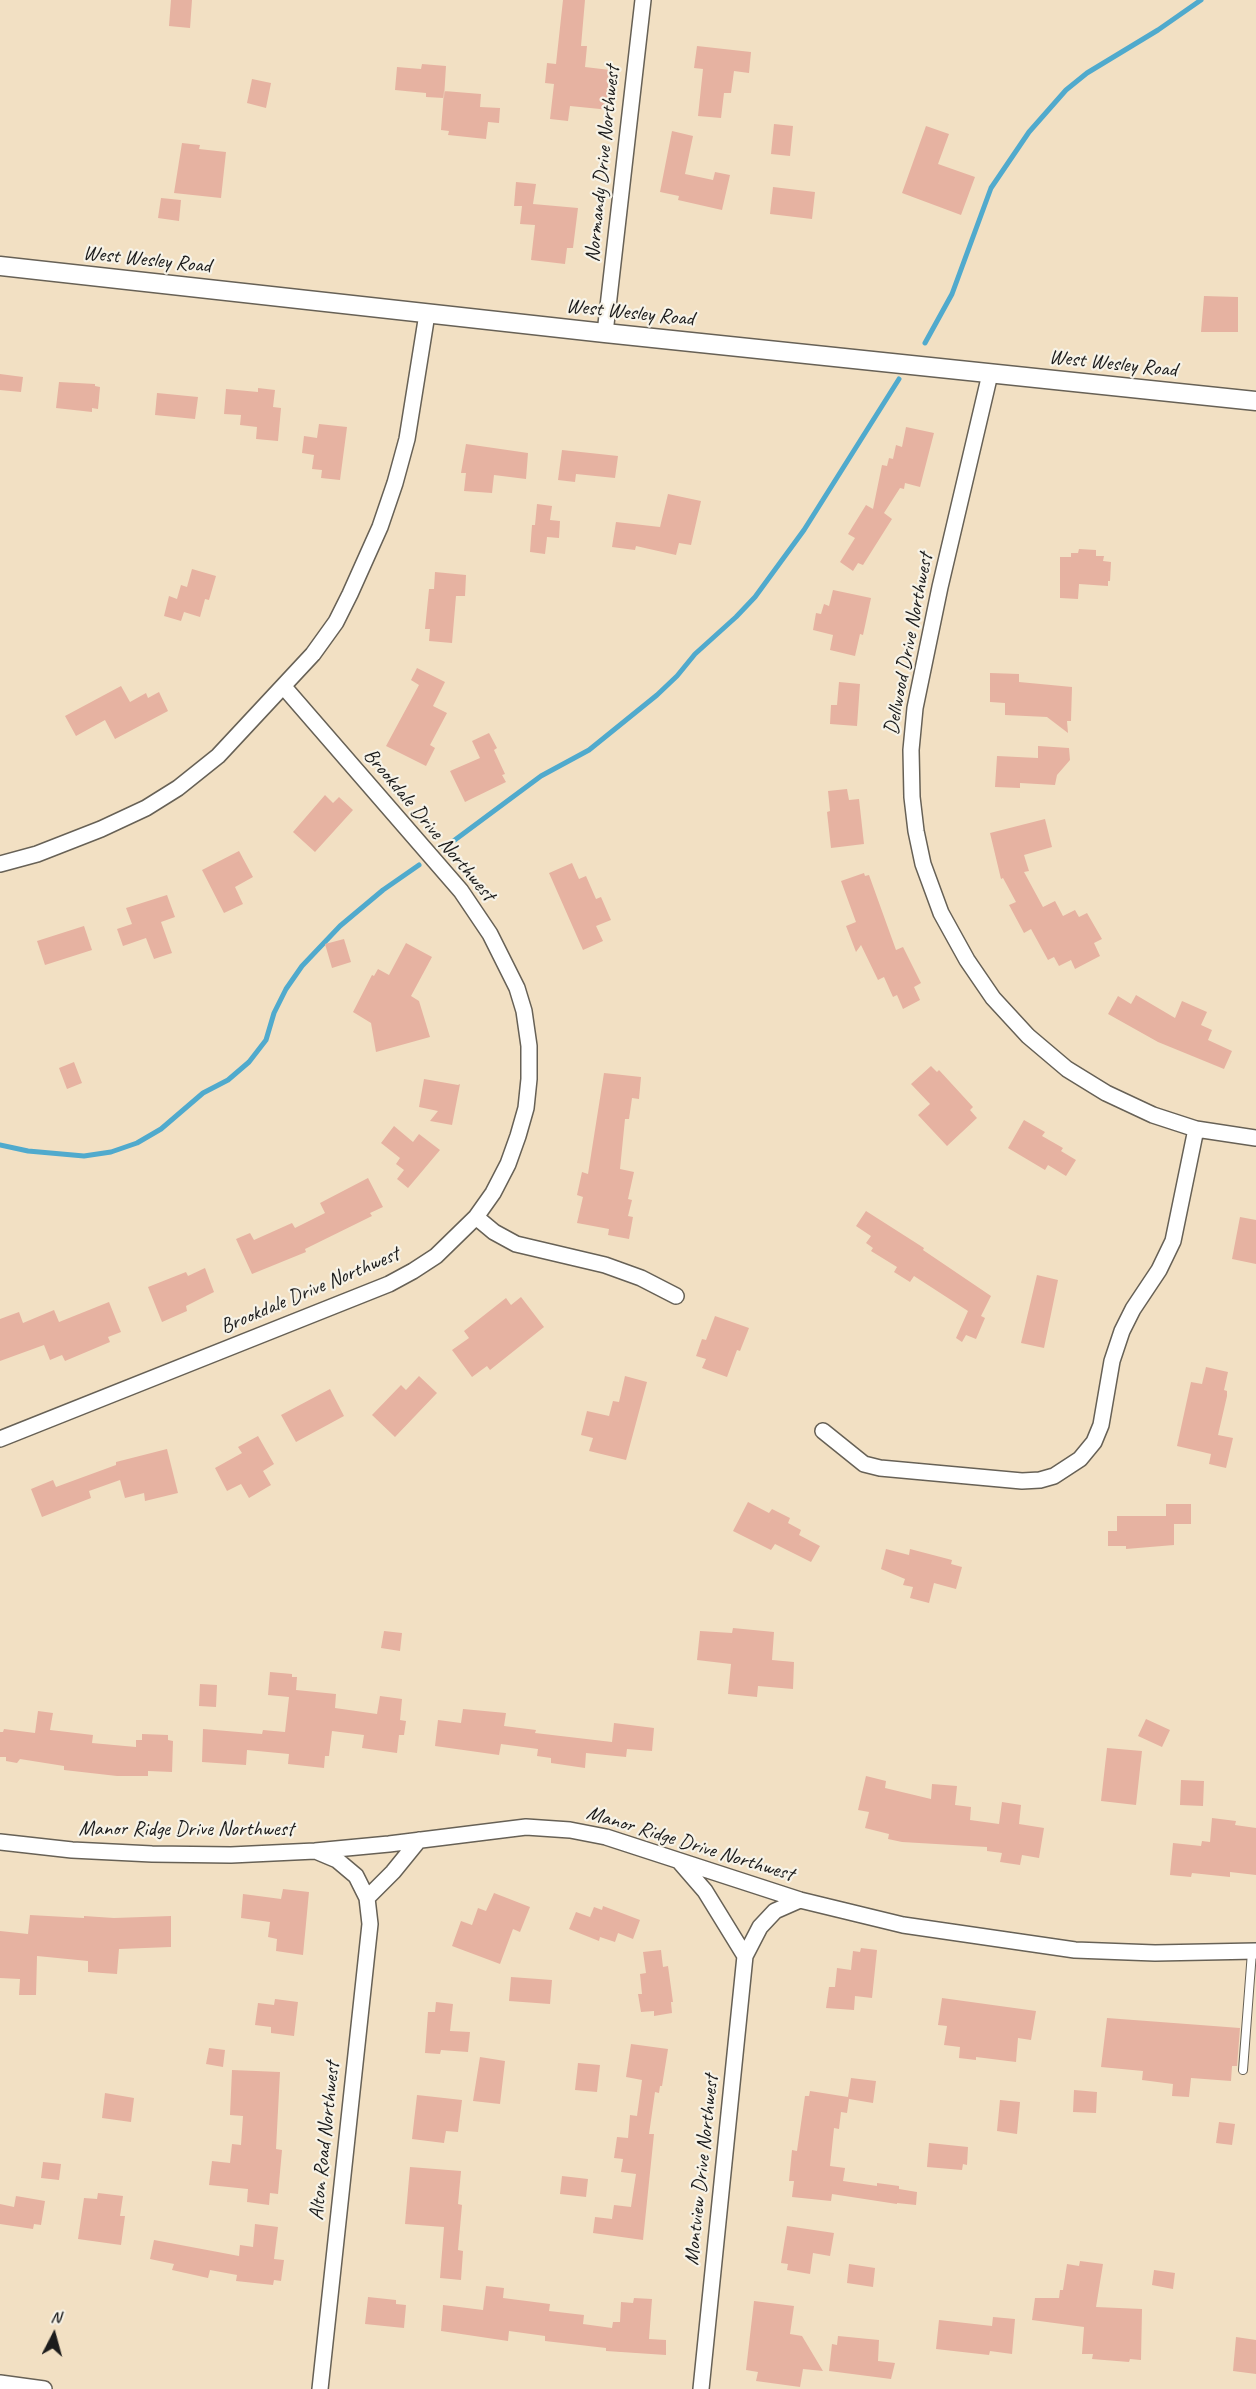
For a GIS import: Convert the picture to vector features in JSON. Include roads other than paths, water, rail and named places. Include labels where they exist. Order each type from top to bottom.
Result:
[{"type":"street","name":"Normandy Drive Northwest","points":[[605,333],[643,0]]},
{"type":"street","name":"West Wesley Road","points":[[0,266],[427,314],[1256,401]]},
{"type":"street","points":[[0,864],[36,854],[102,829],[146,808],[178,788],[218,756],[313,654],[336,622],[380,526],[395,483],[407,439],[427,314]]},
{"type":"street","name":"Dellwood Drive Northwest","points":[[990,374],[940,587],[915,708],[911,750],[912,797],[923,864],[941,913],[967,960],[993,998],[1028,1036],[1067,1069],[1106,1093],[1153,1115],[1196,1129],[1256,1138]]},
{"type":"street","name":"Brookdale Drive Northwest","points":[[0,1438],[389,1284],[436,1256],[476,1217],[493,1193],[519,1137],[526,1108],[529,1046],[517,988],[490,934],[461,891],[284,687]]},
{"type":"street","points":[[823,1431],[864,1464],[880,1468],[1022,1481],[1054,1476],[1080,1459],[1094,1442],[1101,1425],[1112,1361],[1122,1331],[1133,1309],[1159,1270],[1173,1241],[1196,1129]]},
{"type":"street","points":[[476,1217],[494,1232],[516,1244],[605,1265],[641,1278],[676,1296]]},
{"type":"street","name":"Manor Ridge Drive Northwest","points":[[0,1842],[72,1850],[231,1855],[315,1851],[526,1827],[570,1830],[606,1838],[800,1900],[903,1925],[1075,1950],[1155,1953],[1254,1952]]},
{"type":"street","points":[[367,1898],[393,1872],[419,1840]]},
{"type":"street","name":"Alton Road Northwest","points":[[315,1851],[337,1860],[356,1876],[367,1898],[370,1924],[320,2389]]},
{"type":"street","points":[[679,1861],[705,1891],[745,1956]]},
{"type":"street","name":"Montview Drive Northwest","points":[[702,2389],[745,1956],[760,1927],[775,1911],[800,1900]]},
{"type":"street","points":[[0,2383],[44,2389]]},
{"type":"lane","points":[[1243,2070],[1254,1952]]},
{"type":"waterway","points":[[925,343],[952,294],[991,188],[1029,132],[1066,90],[1087,73],[1158,30],[1201,0]]},
{"type":"waterway","points":[[444,848],[541,776],[589,750],[657,695],[695,654],[736,617],[755,597],[804,530],[899,379]]},
{"type":"waterway","points":[[0,1145],[28,1151],[84,1156],[111,1152],[137,1143],[161,1129],[203,1093],[228,1080],[249,1062],[266,1040],[274,1013],[286,989],[302,966],[340,926],[383,890],[419,865]]}]
